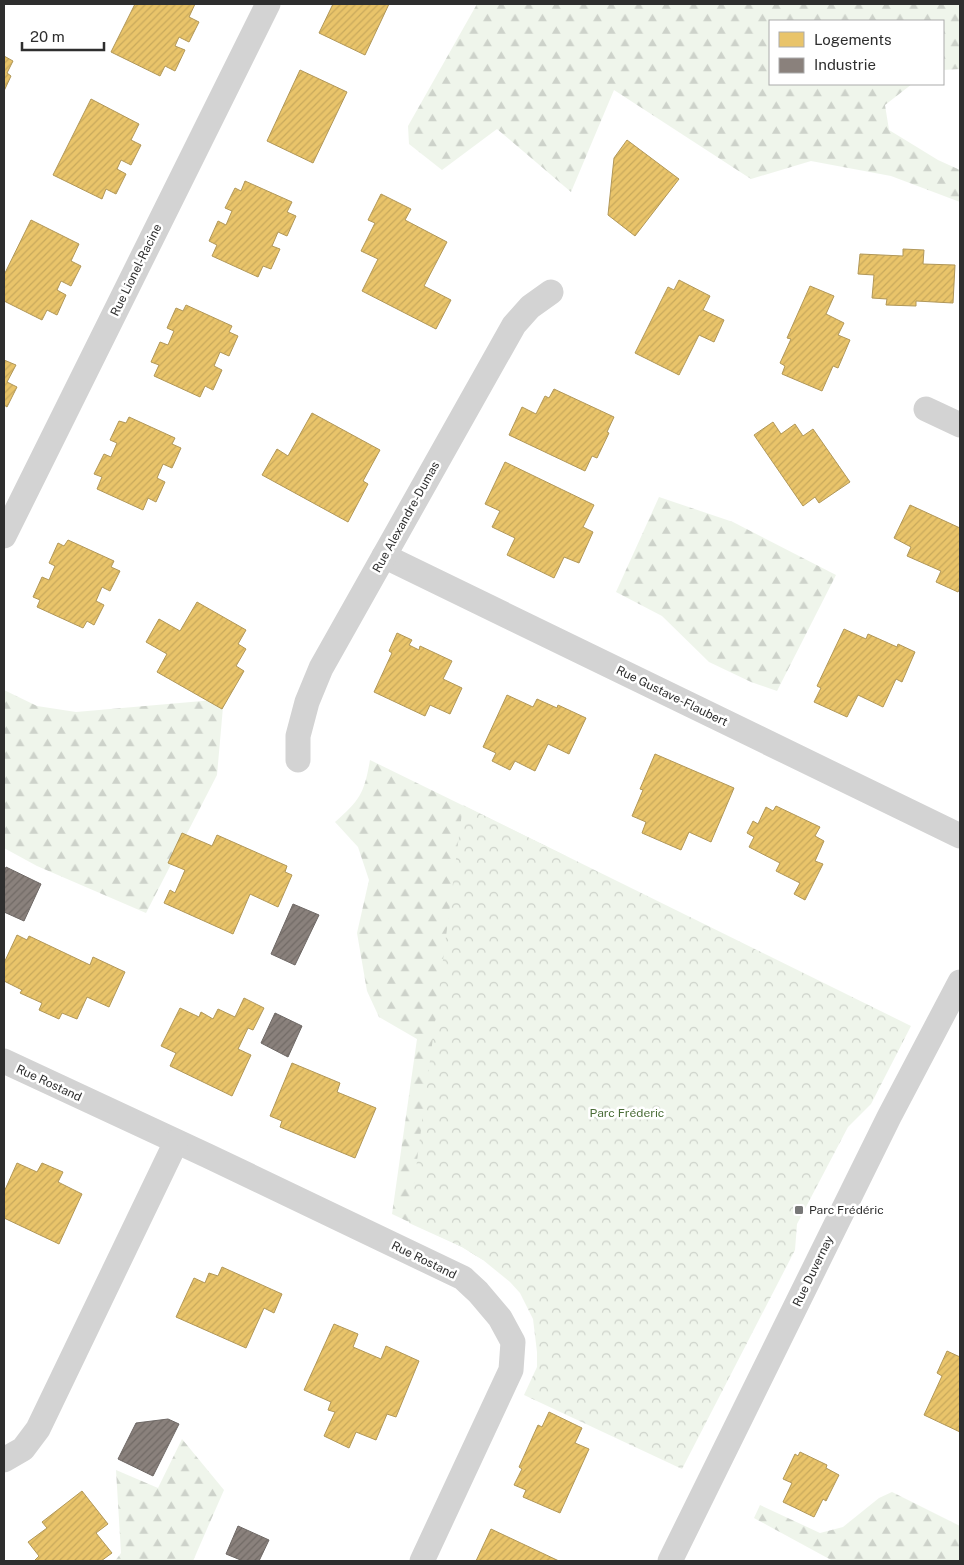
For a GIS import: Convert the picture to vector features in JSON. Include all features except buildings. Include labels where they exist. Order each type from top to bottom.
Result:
[{"type":"street","name":"Rue Lionel-Racine","points":[[4,536],[268,4]]},
{"type":"street","name":"Rue Alexandre-Dumas","points":[[298,760],[298,736],[307,702],[321,668],[514,325],[530,307],[551,292]]},
{"type":"street","points":[[926,409],[960,425]]},
{"type":"street","name":"Rue Gustave-Flaubert","points":[[384,556],[960,836]]},
{"type":"street","name":"Rue Duvernay","points":[[670,1561],[889,1117],[960,982]]},
{"type":"street","name":"Rue Rostand","points":[[4,1061],[463,1278],[478,1292],[500,1318],[513,1342],[511,1370],[422,1561]]},
{"type":"street","points":[[4,1460],[23,1448],[38,1429],[176,1142]]},
{"type":"green space","points":[[477,4],[960,4],[960,69],[944,70],[944,20],[769,20],[769,85],[911,85],[885,105],[889,130],[938,160],[960,170],[960,202],[891,176],[811,161],[751,179],[614,90],[571,192],[497,129],[442,170],[409,144],[408,126]]},
{"type":"green space","points":[[659,497],[733,522],[836,575],[777,691],[751,682],[709,662],[662,616],[616,592]]},
{"type":"green space","points":[[4,690],[37,706],[76,712],[214,700],[223,707],[217,775],[146,913],[37,866],[4,848]]},
{"type":"green space","points":[[370,760],[566,856],[483,1260],[462,1247],[392,1214],[417,1039],[379,1017],[367,991],[357,933],[369,880],[358,847],[335,822],[360,796],[366,781]]},
{"type":"green space","name":"Parc Fréderic","points":[[463,805],[911,1026],[871,1104],[848,1127],[797,1224],[795,1250],[682,1469],[524,1395],[537,1367],[537,1352],[533,1319],[520,1293],[510,1282],[483,1260],[462,1247],[409,1223]]},
{"type":"green space","points":[[182,1439],[224,1490],[193,1561],[115,1561],[121,1553],[116,1470],[158,1488]]},
{"type":"green space","points":[[892,1492],[960,1526],[960,1561],[833,1561],[754,1518],[760,1505],[820,1533],[843,1527],[879,1498]]},
{"type":"place","name":"Parc Frédéric","points":[[799,1210]]}]
